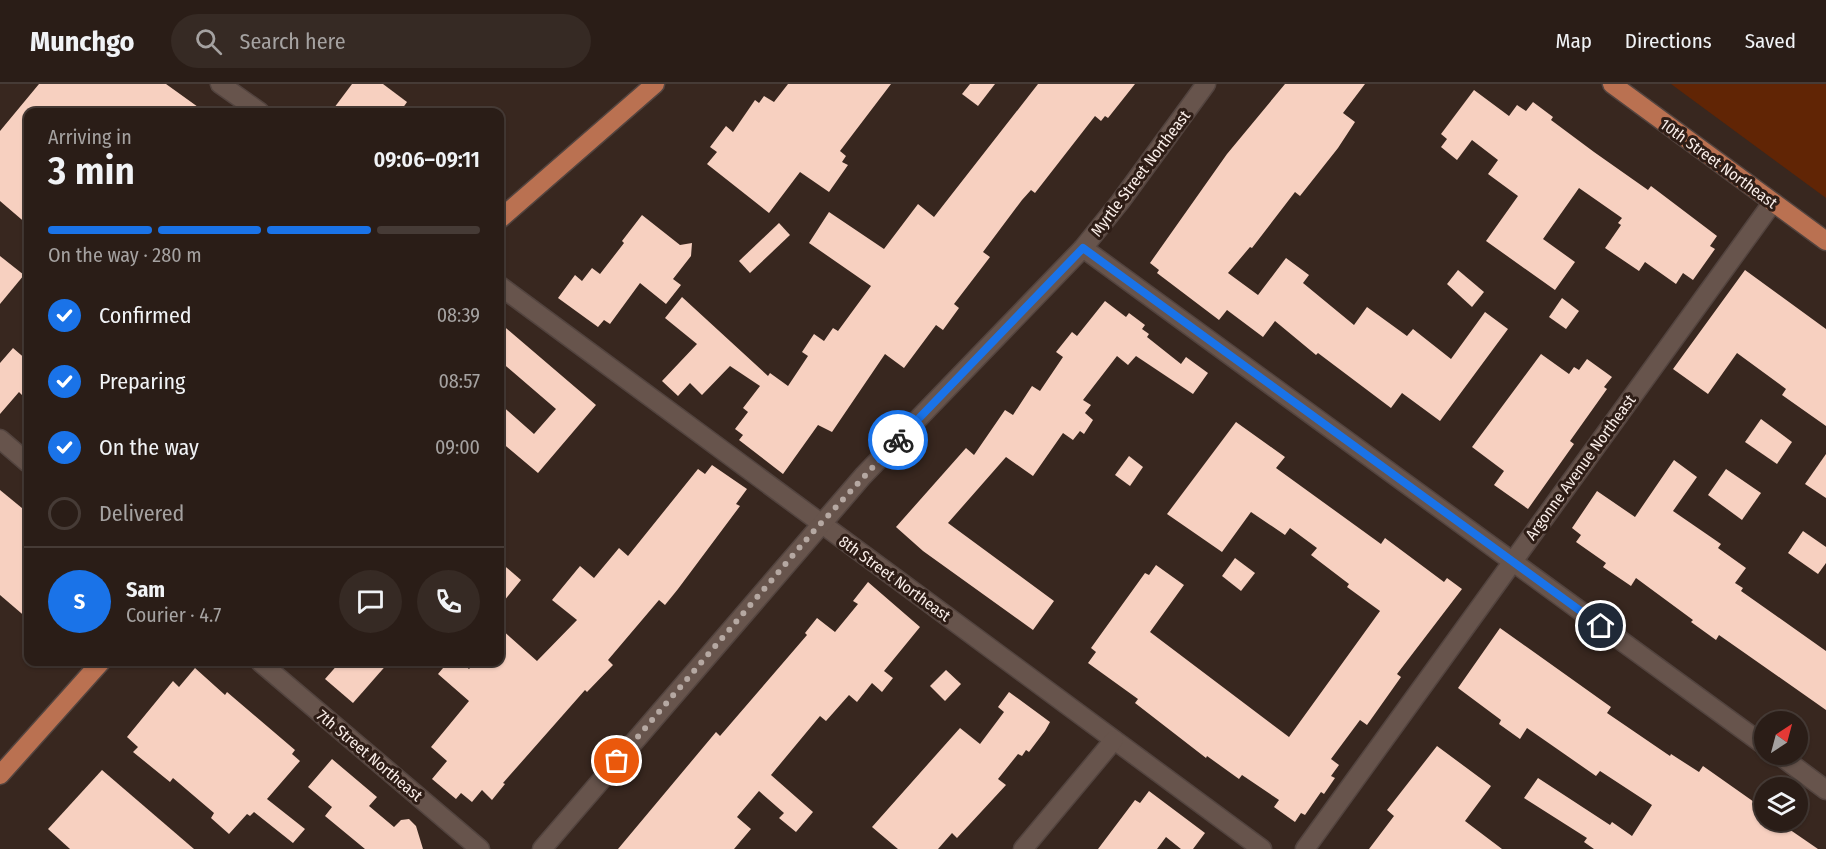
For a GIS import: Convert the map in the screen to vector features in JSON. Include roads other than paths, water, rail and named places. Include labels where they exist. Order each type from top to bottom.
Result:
[{"type":"main road","points":[[504,216],[655,84]]},
{"type":"main road","name":"10th Street Northeast","points":[[1612,84],[1826,241]]},
{"type":"main road","points":[[0,775],[97,666]]},
{"type":"street","points":[[220,84],[254,108]]},
{"type":"street","name":"Myrtle Street Northeast","points":[[542,849],[821,523],[1083,248],[1120,202],[1206,84]]},
{"type":"street","name":"Argonne Avenue Northeast","points":[[1305,849],[1773,202]]},
{"type":"street","points":[[1083,248],[1754,738]]},
{"type":"street","name":"8th Street Northeast","points":[[504,289],[1262,849]]},
{"type":"street","points":[[0,439],[24,460]]},
{"type":"street","name":"7th Street Northeast","points":[[265,666],[480,849]]},
{"type":"street","points":[[1023,849],[1114,740]]},
{"type":"street","points":[[1793,765],[1826,790]]}]
